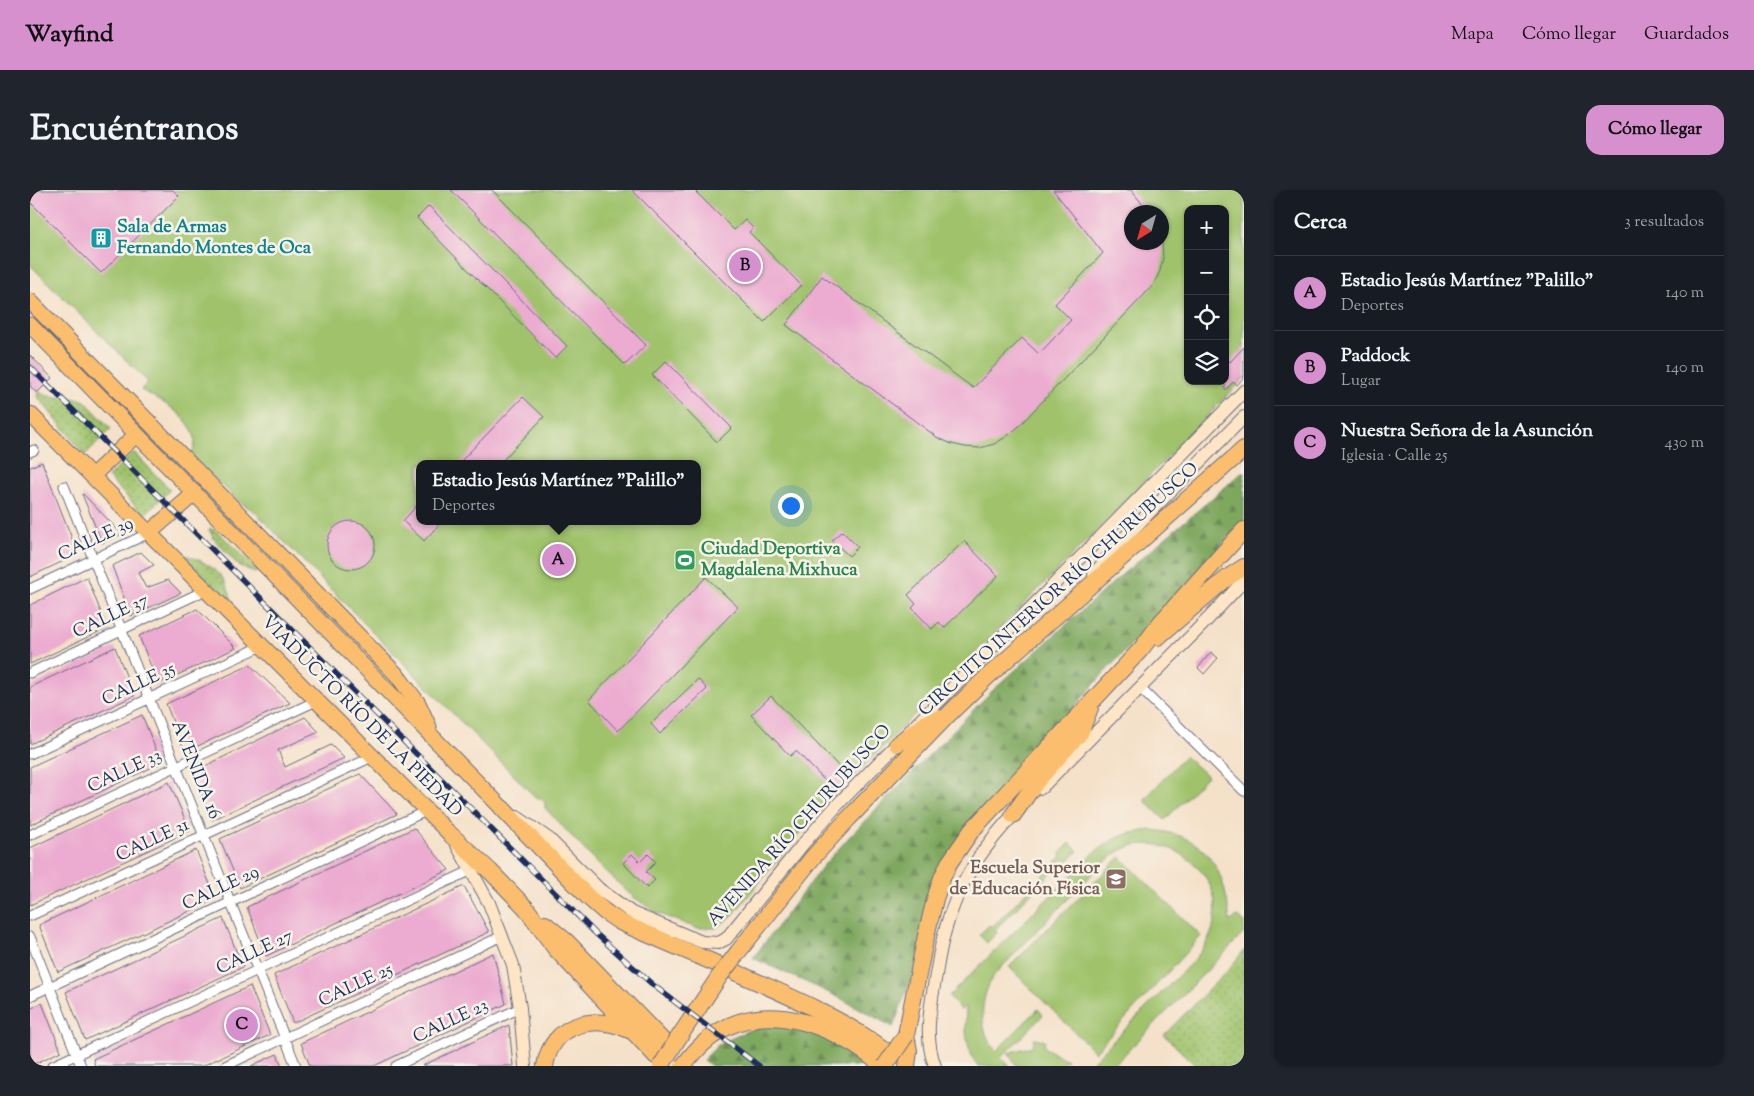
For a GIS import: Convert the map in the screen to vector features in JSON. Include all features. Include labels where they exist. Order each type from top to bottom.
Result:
[{"type":"highway","name":"CIRCUITO INTERIOR RÍO CHURUBUSCO","points":[[664,1051],[718,970],[738,952],[814,856],[950,713],[986,678],[1244,450]]},
{"type":"highway","points":[[899,1066],[935,899],[949,863],[972,830],[1142,648],[1161,622],[1244,530]]},
{"type":"highway","points":[[1142,648],[1166,632],[1227,578],[1244,567]]},
{"type":"highway","points":[[1013,815],[1037,780],[1080,733],[1093,701]]},
{"type":"highway","points":[[897,744],[928,722],[950,713]]},
{"type":"highway","name":"VIADUCTO RÍO DE LA PIEDAD","points":[[502,808],[588,897],[605,912],[620,922],[718,970]]},
{"type":"highway","name":"VIADUCTO RÍO DE LA PIEDAD","points":[[451,835],[526,908],[555,948],[633,1032],[664,1051]]},
{"type":"highway","points":[[526,908],[567,942],[664,1051]]},
{"type":"highway","points":[[735,972],[843,1022],[883,1060]]},
{"type":"highway","points":[[688,1060],[706,1041],[723,1030],[753,1020],[780,1018],[794,1019],[824,1028],[883,1060]]},
{"type":"highway","points":[[545,1066],[554,1043],[560,1036],[577,1025],[586,1022],[606,1022],[633,1032]]},
{"type":"highway","points":[[883,1060],[906,1035]]},
{"type":"highway","points":[[906,1035],[909,1052],[907,1066]]},
{"type":"main road","points":[[30,301],[331,606],[408,688],[418,704],[432,735]]},
{"type":"main road","name":"VIADUCTO RÍO DE LA PIEDAD","points":[[30,325],[502,808],[549,839],[599,889],[621,907],[687,937],[702,942],[718,943]]},
{"type":"main road","name":"AVENIDA RÍO CHURUBUSCO","points":[[718,943],[731,935],[803,844],[897,744],[1244,391]]},
{"type":"main road","name":"VIADUCTO RÍO DE LA PIEDAD","points":[[30,414],[451,835]]},
{"type":"main road","points":[[1072,602],[1123,539],[1244,417]]},
{"type":"main road","points":[[92,476],[136,434]]},
{"type":"main road","points":[[149,533],[195,493]]},
{"type":"main road","points":[[935,1066],[931,1054],[928,1030],[944,932],[955,902],[982,851],[1013,815],[1208,619],[1244,578]]},
{"type":"main road","points":[[451,835],[489,903],[513,965],[520,1008],[525,1066]]},
{"type":"street","name":"AVENIDA 16","points":[[64,486],[296,1066]]},
{"type":"street","name":"CALLE 39","points":[[30,589],[149,533]]},
{"type":"street","name":"CALLE 37","points":[[30,673],[206,590]]},
{"type":"street","name":"CALLE 35","points":[[30,754],[262,646]]},
{"type":"street","points":[[1140,688],[1244,791]]},
{"type":"street","name":"CALLE 33","points":[[30,835],[316,701]]},
{"type":"street","name":"CALLE 31","points":[[30,916],[372,757]]},
{"type":"street","name":"CALLE 29","points":[[30,996],[426,811]]},
{"type":"street","name":"CALLE 27","points":[[52,1066],[472,870]]},
{"type":"street","name":"CALLE 25","points":[[224,1066],[502,936]]},
{"type":"street","points":[[30,937],[81,1066]]},
{"type":"street","name":"CALLE 23","points":[[396,1066],[520,1008]]},
{"type":"green space","name":"Ciudad Deportiva Magdalena Mixhuca","points":[[30,190],[1244,190],[1244,378],[1101,526],[839,791],[791,843],[733,915],[716,928],[696,928],[657,913],[632,896],[597,863],[545,808],[545,803],[540,798],[535,797],[254,511],[241,503],[191,456],[195,441],[193,432],[182,417],[141,390],[148,382],[30,265]]},
{"type":"green space","points":[[39,392],[56,397],[85,401],[111,429],[85,455],[37,396]]},
{"type":"green space","points":[[134,452],[170,490],[144,515],[108,477]]},
{"type":"green space","points":[[1244,471],[1244,520],[1171,603],[1103,674],[968,830],[893,1027],[836,996],[753,958],[823,866],[990,693],[1117,579]]},
{"type":"green space","points":[[210,528],[219,533],[258,572],[255,573],[238,565],[214,539],[209,530]]},
{"type":"green space","points":[[181,554],[205,563],[220,575],[226,583],[236,610]]},
{"type":"green space","points":[[1185,756],[1207,776],[1165,820],[1144,800]]},
{"type":"green space","points":[[1152,830],[1172,833],[1188,839],[1210,858],[1224,886],[1230,922],[1237,916],[1244,922],[1244,933],[1113,1066],[1088,1066],[1195,959],[1208,940],[1215,918],[1215,902],[1211,887],[1193,863],[1181,854],[1166,847],[1151,844],[1131,846],[1121,851],[1099,867],[994,975],[983,1003],[983,1023],[990,1042],[996,1051],[1038,1009],[1043,1015],[1001,1058],[1010,1066],[978,1066],[968,1045],[966,1006],[961,1010],[949,996],[1096,851],[1122,836]]},
{"type":"green space","points":[[1070,843],[1078,851],[1068,861],[1065,859],[995,930],[997,933],[987,943],[979,935],[989,925],[992,927],[1062,856],[1060,853]]},
{"type":"green space","points":[[1120,857],[1201,936],[1095,1052],[1009,967]]},
{"type":"green space","points":[[1244,950],[1244,1066],[1196,1066],[1164,1035],[1229,969]]},
{"type":"green space","points":[[772,1025],[794,1025],[830,1039],[864,1066],[712,1066],[703,1060],[718,1045],[749,1030]]},
{"type":"green space","points":[[1034,1039],[1045,1040],[1044,1047],[1067,1060],[1060,1066],[1017,1066],[1008,1053],[1033,1046]]},
{"type":"building","name":"Sala de Armas Fernando Montes de Oca","points":[[30,190],[173,190],[179,196],[101,273],[30,202]]},
{"type":"building","points":[[451,190],[492,190],[646,345],[625,365]]},
{"type":"building","points":[[632,190],[694,190],[734,230],[745,220],[753,228],[749,232],[801,285],[764,322]]},
{"type":"building","points":[[1053,190],[1131,190],[1143,205],[1124,205],[1124,250],[1162,250],[1160,271],[1154,284],[1144,295],[1017,428],[994,444],[980,448],[952,444],[938,438],[786,325],[822,276],[973,388],[1022,338],[1039,354],[1071,320],[1055,304],[1103,253]]},
{"type":"building","points":[[429,206],[567,346],[555,358],[417,218]]},
{"type":"building","points":[[1244,347],[1244,377],[1237,385],[1233,382],[1225,391],[1225,385],[1229,385],[1230,362]]},
{"type":"building","points":[[30,355],[52,378],[37,393],[30,386]]},
{"type":"building","points":[[666,361],[732,428],[717,442],[652,375]]},
{"type":"building","points":[[523,397],[544,417],[503,460],[462,460]]},
{"type":"building","points":[[42,462],[78,554],[30,577],[30,467]]},
{"type":"building","points":[[83,494],[122,534],[102,543]]},
{"type":"building","points":[[416,506],[416,525],[438,525],[424,541],[403,521]]},
{"type":"building","points":[[346,521],[356,521],[368,528],[375,540],[375,550],[368,562],[356,569],[346,569],[338,565],[331,558],[327,550],[327,540],[331,532],[338,525]]},
{"type":"building","points":[[842,531],[858,547],[849,556],[832,540]]},
{"type":"building","points":[[964,541],[998,576],[944,628],[939,622],[932,629],[912,608],[916,604],[908,595]]},
{"type":"building","points":[[141,552],[154,565],[138,573],[146,588],[168,580],[181,593],[131,616],[112,566]]},
{"type":"building","points":[[87,577],[107,628],[30,664],[30,605]]},
{"type":"building","points":[[706,577],[738,607],[618,731],[589,700]]},
{"type":"building","points":[[197,609],[236,648],[158,684],[139,636]]},
{"type":"building","points":[[115,647],[134,696],[30,744],[30,687]]},
{"type":"building","points":[[1211,652],[1218,658],[1204,674],[1198,668]]},
{"type":"building","points":[[250,665],[290,703],[185,752],[166,704]]},
{"type":"building","points":[[698,679],[707,689],[660,734],[651,724]]},
{"type":"building","points":[[771,696],[848,776],[834,790],[796,751],[790,756],[751,715]]},
{"type":"building","points":[[142,715],[161,763],[30,825],[30,767]]},
{"type":"building","points":[[305,717],[319,732],[278,750],[285,767],[331,745],[344,758],[212,820],[193,772]]},
{"type":"building","points":[[360,774],[397,814],[240,888],[220,839]]},
{"type":"building","points":[[169,782],[190,831],[30,905],[30,848]]},
{"type":"building","points":[[414,828],[449,870],[266,956],[247,907]]},
{"type":"building","points":[[196,850],[216,899],[58,972],[39,925]]},
{"type":"building","points":[[632,854],[640,862],[648,854],[656,862],[646,872],[655,880],[647,888],[623,863]]},
{"type":"building","points":[[464,886],[489,932],[293,1023],[274,975]]},
{"type":"building","points":[[223,918],[243,967],[85,1040],[66,992]]},
{"type":"building","points":[[493,953],[506,1004],[374,1066],[310,1066],[301,1043]]},
{"type":"building","points":[[250,986],[270,1035],[202,1066],[95,1066],[93,1059]]},
{"type":"building","points":[[42,1003],[61,1051],[30,1066],[30,1009]]},
{"type":"building","points":[[509,1025],[513,1066],[422,1066],[485,1036]]},
{"type":"building","points":[[277,1054],[282,1066],[251,1066]]},
{"type":"railway","points":[[30,367],[594,932],[653,985],[759,1066]]},
{"type":"place","name":"Sala de Armas Fernando Montes de Oca","points":[[101,238]]},
{"type":"place","name":"Paddock","points":[[745,266]]},
{"type":"place","name":"Estadio Jesús Martínez \"Palillo\"","points":[[558,560]]},
{"type":"place","name":"Ciudad Deportiva Magdalena Mixhuca","points":[[685,560]]},
{"type":"place","name":"Escuela Superior de Educación Física","points":[[1116,879]]},
{"type":"place","name":"Nuestra Señora de la Asunción","points":[[242,1025]]}]
